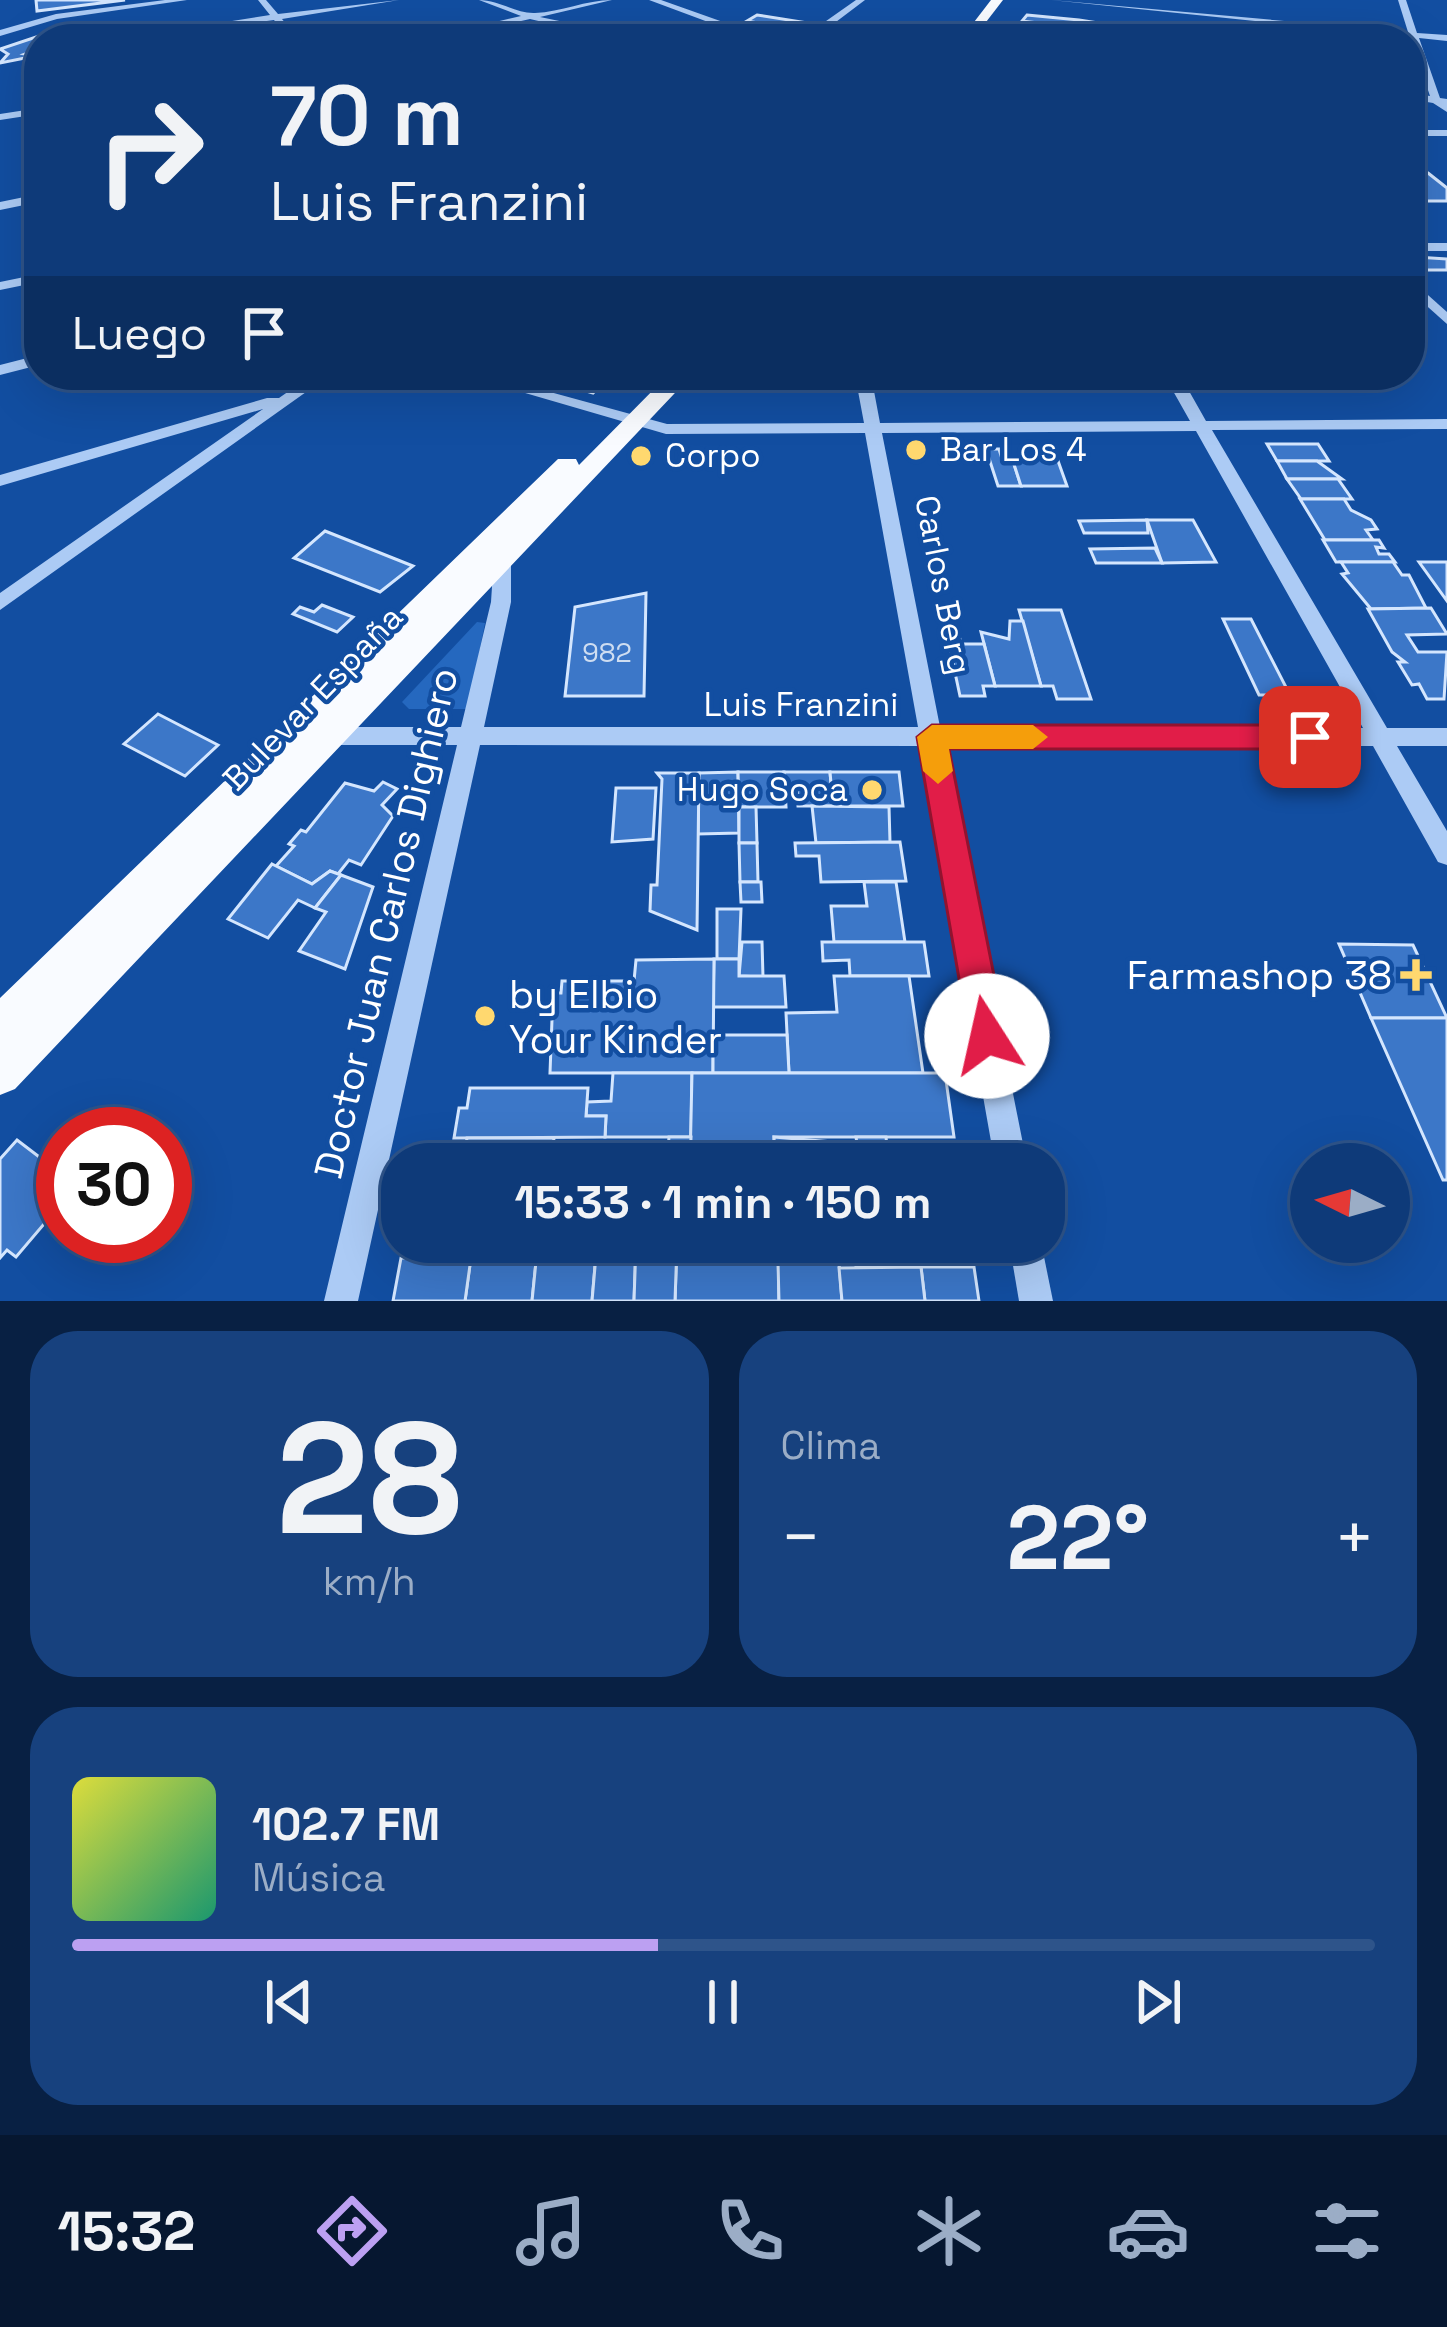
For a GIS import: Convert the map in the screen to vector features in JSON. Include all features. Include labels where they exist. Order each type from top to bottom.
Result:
[{"type":"main road","points":[[979,24],[997,0]]},
{"type":"main road","name":"Bulevar España","points":[[0,1025],[501,561],[646,390]]},
{"type":"main road","name":"Bulevar España","points":[[0,1074],[315,732],[624,420],[661,390]]},
{"type":"street","points":[[0,17],[152,0]]},
{"type":"street","points":[[28,24],[183,0]]},
{"type":"street","points":[[262,0],[281,24]]},
{"type":"street","points":[[226,24],[395,0]]},
{"type":"street","points":[[483,0],[562,24]]},
{"type":"street","points":[[498,24],[608,0]]},
{"type":"street","points":[[653,0],[718,24]]},
{"type":"street","points":[[828,24],[861,0]]},
{"type":"street","points":[[1055,0],[1301,24]]},
{"type":"street","points":[[1196,24],[1199,0]]},
{"type":"street","points":[[0,31],[48,14]]},
{"type":"street","points":[[1425,60],[1443,104]]},
{"type":"street","points":[[1425,298],[1447,320]]},
{"type":"street","points":[[0,603],[300,390]]},
{"type":"street","points":[[522,390],[666,429],[1447,424]]},
{"type":"street","name":"Carlos Berg","points":[[866,390],[1007,1143]]},
{"type":"street","points":[[1181,390],[1447,854]]},
{"type":"street","points":[[0,481],[291,396]]},
{"type":"street","name":"Doctor Juan Carlos Dighiero","points":[[341,1301],[500,602],[501,561]]},
{"type":"street","name":"Luis Franzini","points":[[315,732],[466,740],[1447,737]]},
{"type":"street","points":[[1029,1263],[1036,1301]]},
{"type":"shaded area","points":[[477,622],[485,623],[468,709],[409,709],[402,702]]},
{"type":"building","points":[[36,0],[125,0],[37,11]]},
{"type":"building","points":[[757,15],[808,23],[763,24],[747,21]]},
{"type":"building","points":[[1027,15],[1098,23],[1046,24],[1022,21]]},
{"type":"building","points":[[24,41],[24,58],[0,63],[8,54],[0,49]]},
{"type":"building","points":[[1425,172],[1447,188],[1447,201],[1425,201]]},
{"type":"building","points":[[1425,258],[1447,259],[1447,270],[1425,270]]},
{"type":"building","points":[[1267,444],[1318,444],[1329,461],[1277,461]]},
{"type":"building","points":[[986,449],[999,449],[1002,459],[1012,458],[1021,486],[998,486]]},
{"type":"building","points":[[1012,458],[1057,458],[1067,486],[1021,486]]},
{"type":"building","points":[[1277,461],[1317,461],[1342,479],[1287,479]]},
{"type":"building","points":[[1287,479],[1338,479],[1352,499],[1301,499]]},
{"type":"building","points":[[1300,499],[1344,499],[1351,510],[1371,520],[1377,529],[1366,530],[1373,540],[1325,540]]},
{"type":"building","points":[[1147,520],[1148,533],[1084,533],[1079,521]]},
{"type":"building","points":[[1147,520],[1193,520],[1216,562],[1162,563]]},
{"type":"building","points":[[325,531],[413,566],[380,592],[294,558]]},
{"type":"building","points":[[1323,540],[1379,540],[1384,548],[1376,547],[1379,554],[1389,554],[1395,562],[1336,562]]},
{"type":"building","points":[[1155,548],[1162,563],[1096,563],[1090,549]]},
{"type":"building","points":[[1341,562],[1393,562],[1402,575],[1409,575],[1426,608],[1371,609],[1342,574],[1348,573]]},
{"type":"building","points":[[1419,562],[1447,562],[1447,601]]},
{"type":"building","points":[[646,593],[644,696],[565,696],[575,607]]},
{"type":"building","points":[[322,605],[353,617],[337,632],[293,614],[300,607],[314,612]]},
{"type":"building","points":[[1431,608],[1447,634],[1407,635],[1418,652],[1447,652],[1444,699],[1427,699],[1419,684],[1412,685],[1398,662],[1405,662],[1392,652],[1368,609]]},
{"type":"building","points":[[1019,610],[1061,610],[1091,699],[1057,699],[1053,686],[1041,686]]},
{"type":"building","points":[[1223,619],[1251,619],[1290,695],[1259,695]]},
{"type":"building","points":[[1010,621],[1023,621],[1041,686],[995,686],[981,632],[1009,639]]},
{"type":"building","points":[[947,635],[959,635],[961,644],[984,644],[995,686],[983,686],[985,696],[960,696]]},
{"type":"building","points":[[158,714],[218,745],[185,776],[124,744]]},
{"type":"building","points":[[738,772],[739,833],[698,834],[699,773]]},
{"type":"building","points":[[738,772],[784,772],[786,807],[739,807]]},
{"type":"building","points":[[784,772],[830,772],[833,806],[798,806],[797,789],[785,789]]},
{"type":"building","points":[[830,772],[899,772],[903,806],[833,806]]},
{"type":"building","points":[[657,773],[699,773],[697,930],[650,911],[651,885],[657,885],[662,779]]},
{"type":"building","points":[[383,782],[397,789],[382,805],[393,816],[361,865],[349,860],[338,874],[330,871],[312,884],[276,866],[294,846],[289,844],[301,830],[306,832],[345,783],[374,791]]},
{"type":"building","points":[[616,788],[656,788],[653,839],[612,842]]},
{"type":"building","points":[[812,806],[889,807],[890,842],[816,843]]},
{"type":"building","points":[[739,807],[756,807],[757,843],[739,843]]},
{"type":"building","points":[[900,842],[906,881],[821,882],[819,856],[796,856],[795,843]]},
{"type":"building","points":[[739,843],[757,843],[758,882],[740,882]]},
{"type":"building","points":[[272,864],[312,884],[330,871],[341,875],[315,908],[298,900],[268,938],[228,919]]},
{"type":"building","points":[[341,875],[373,887],[345,969],[299,951],[326,912],[315,908]]},
{"type":"building","points":[[740,882],[761,882],[762,902],[741,902]]},
{"type":"building","points":[[864,882],[896,882],[905,942],[834,942],[831,906],[867,906]]},
{"type":"building","points":[[717,909],[741,909],[739,959],[717,959]]},
{"type":"building","points":[[742,942],[762,942],[763,977],[739,976]]},
{"type":"building","points":[[822,942],[924,942],[929,976],[850,976],[849,960],[823,961]]},
{"type":"building","points":[[1339,944],[1413,945],[1447,1018],[1371,1018]]},
{"type":"building","points":[[714,959],[739,959],[739,976],[784,976],[786,1007],[713,1007]]},
{"type":"building","points":[[714,959],[713,1073],[550,1073],[553,993],[561,993],[562,981],[634,981],[636,960]]},
{"type":"building","points":[[834,976],[909,976],[923,1073],[789,1073],[786,1013],[837,1012]]},
{"type":"building","points":[[1371,1018],[1447,1018],[1447,1180],[1443,1180]]},
{"type":"building","points":[[713,1035],[787,1035],[789,1073],[713,1073]]},
{"type":"building","points":[[613,1073],[692,1073],[691,1137],[605,1137],[606,1116],[586,1116],[587,1102],[611,1101]]},
{"type":"building","points":[[692,1073],[945,1073],[954,1137],[774,1137],[774,1143],[690,1143]]},
{"type":"building","points":[[470,1088],[588,1088],[586,1116],[606,1116],[605,1137],[454,1138],[459,1108],[467,1108]]},
{"type":"building","points":[[669,1137],[691,1137],[691,1143],[669,1143]]},
{"type":"building","points":[[774,1137],[845,1143],[774,1143]]},
{"type":"building","points":[[856,1137],[886,1137],[887,1143],[857,1143]]},
{"type":"building","points":[[467,1138],[554,1138],[553,1143],[466,1143]]},
{"type":"building","points":[[17,1140],[36,1154],[36,1233],[16,1257],[7,1250],[0,1258],[0,1159]]},
{"type":"building","points":[[400,1263],[470,1263],[465,1301],[393,1301]]},
{"type":"building","points":[[470,1263],[536,1263],[532,1301],[465,1301]]},
{"type":"building","points":[[536,1263],[595,1263],[592,1301],[532,1301]]},
{"type":"building","points":[[595,1263],[635,1263],[634,1301],[592,1301]]},
{"type":"building","points":[[635,1263],[676,1263],[675,1301],[634,1301]]},
{"type":"building","points":[[676,1263],[778,1263],[779,1301],[675,1301]]},
{"type":"building","points":[[778,1263],[839,1263],[842,1301],[779,1301]]},
{"type":"building","points":[[856,1263],[879,1263],[880,1268],[856,1267]]},
{"type":"building","points":[[900,1263],[948,1263],[949,1267],[901,1267]]},
{"type":"building","points":[[921,1267],[974,1267],[979,1301],[925,1301]]},
{"type":"building","points":[[921,1267],[925,1301],[842,1301],[839,1268]]},
{"type":"slow traffic","points":[[938,771],[932,737],[1033,737]]},
{"type":"place","name":"Bar Los 4","points":[[916,450]]},
{"type":"place","name":"Corpo","points":[[641,456]]},
{"type":"place","name":"Hugo Soca","points":[[872,790]]},
{"type":"place","name":"Farmashop 38","points":[[1416,975]]},
{"type":"place","name":"by Elbio Your Kinder","points":[[485,1016]]},
{"type":"route","points":[[987,1036],[932,737],[1310,737]]}]
